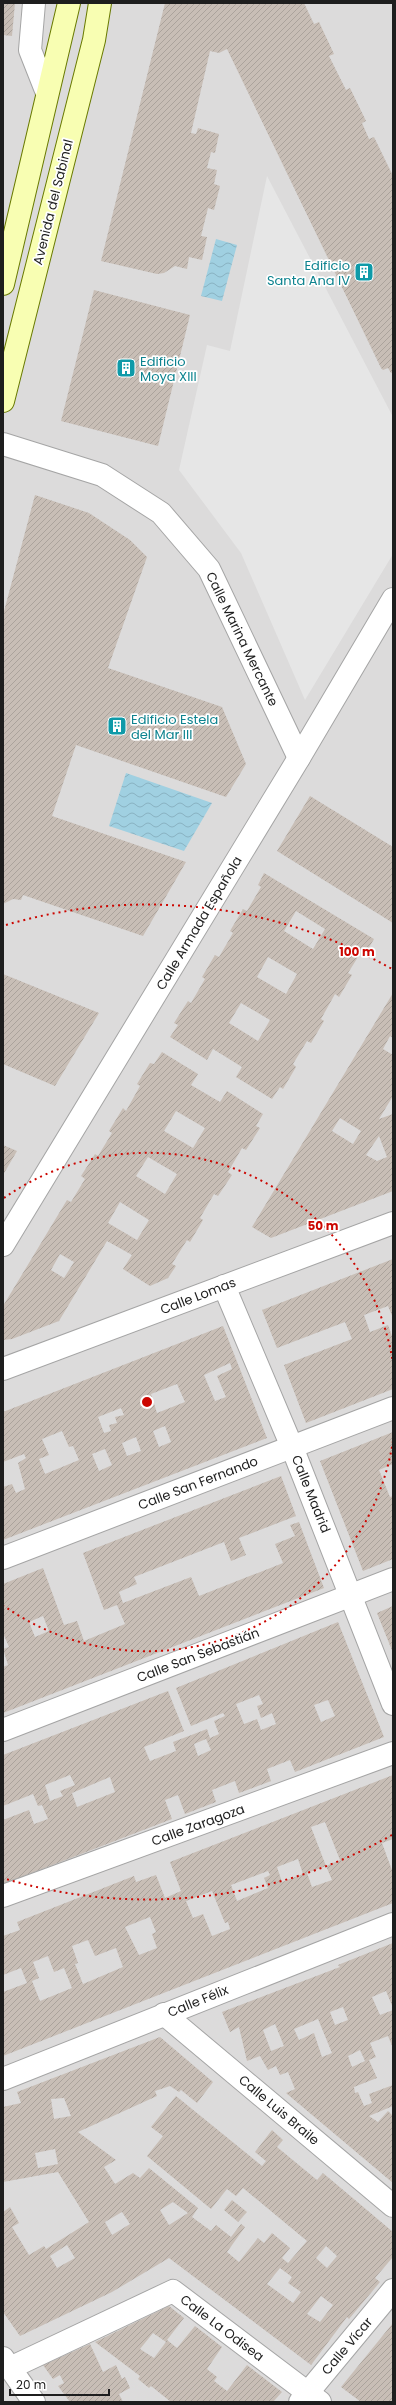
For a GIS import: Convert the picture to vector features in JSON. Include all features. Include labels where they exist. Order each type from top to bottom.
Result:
[{"type":"main road","points":[[3,284],[69,3]]},
{"type":"main road","name":"Avenida del Sabinal","points":[[3,401],[94,40],[100,3]]},
{"type":"street","points":[[34,3],[30,50],[48,93]]},
{"type":"street","name":"Calle Marina Mercante","points":[[3,444],[102,475],[161,513],[209,569],[299,758]]},
{"type":"street","name":"Calle Armada Española","points":[[3,1245],[299,758],[393,599]]},
{"type":"street","name":"Calle Lomas","points":[[3,1369],[393,1223]]},
{"type":"street","name":"Calle Madrid","points":[[224,1286],[292,1447],[393,1704]]},
{"type":"street","name":"Calle San Fernando","points":[[3,1558],[393,1408]]},
{"type":"street","name":"Calle San Sebastián","points":[[3,1730],[393,1579]]},
{"type":"street","name":"Calle Zaragoza","points":[[3,1896],[393,1753]]},
{"type":"street","name":"Calle Félix","points":[[3,2079],[393,1924]]},
{"type":"street","name":"Calle Luis Braile","points":[[164,2014],[393,2206]]},
{"type":"street","name":"Calle Vícar","points":[[309,2399],[393,2290]]},
{"type":"street","name":"Calle La Odisea","points":[[6,2363],[173,2291],[309,2399]]},
{"type":"street","points":[[6,2363],[34,2402]]},
{"type":"shaded area","points":[[3,3],[393,3],[393,2402],[3,2402]]},
{"type":"shaded area","points":[[267,176],[393,417],[393,554],[305,700],[241,553],[179,470],[207,345],[230,351]]},
{"type":"water","points":[[216,239],[237,245],[222,301],[201,296]]},
{"type":"water","points":[[126,773],[212,803],[184,851],[109,826]]},
{"type":"building","points":[[3,3],[15,3],[12,36],[3,35]]},
{"type":"building","points":[[165,3],[304,3],[314,24],[319,22],[334,54],[329,56],[346,90],[350,88],[366,121],[362,123],[369,139],[374,137],[393,176],[393,372],[391,373],[388,368],[383,370],[381,368],[227,49],[219,53],[210,51],[191,133],[196,134],[198,128],[219,134],[215,153],[211,152],[207,168],[217,170],[214,184],[220,186],[214,210],[208,208],[201,236],[207,237],[202,260],[189,257],[187,269],[175,266],[164,273],[157,274],[101,261]]},
{"type":"building","name":"Edificio Moya XIII","points":[[94,290],[190,315],[158,446],[61,421]]},
{"type":"building","name":"Edificio Estela del Mar III","points":[[35,495],[89,513],[130,540],[147,557],[108,668],[222,707],[246,764],[226,797],[76,745],[52,816],[186,862],[143,936],[23,895],[21,900],[13,899],[3,904],[3,615]]},
{"type":"building","points":[[310,796],[393,847],[393,923],[277,851]]},
{"type":"building","points":[[264,873],[374,939],[367,951],[363,949],[348,973],[352,975],[339,997],[335,994],[321,1019],[324,1021],[311,1043],[307,1041],[293,1064],[296,1067],[283,1089],[280,1087],[272,1099],[236,1077],[242,1067],[213,1049],[207,1060],[170,1037],[178,1025],[174,1023],[188,1001],[191,1003],[205,979],[202,977],[215,955],[219,957],[233,933],[230,931],[243,909],[247,911],[261,887],[258,885]],"holes":[[[296,911],[325,929],[313,949],[284,931]],[[268,957],[297,974],[286,994],[257,977]],[[241,1003],[270,1020],[258,1041],[229,1023]]]},
{"type":"building","points":[[3,974],[99,1013],[55,1086],[3,1064]]},
{"type":"building","points":[[393,993],[393,1038],[390,1036],[383,1049],[393,1055],[393,1096],[379,1119],[393,1114],[393,1191],[271,1238],[252,1227]],"holes":[[[340,1118],[361,1131],[353,1144],[332,1131]],[[379,1136],[387,1157],[377,1161],[366,1155]]]},
{"type":"building","points":[[162,1052],[198,1074],[191,1085],[220,1102],[227,1091],[263,1114],[256,1126],[260,1128],[246,1150],[242,1148],[228,1172],[232,1175],[218,1196],[214,1194],[200,1218],[203,1220],[190,1242],[187,1240],[172,1264],[176,1266],[168,1278],[150,1286],[123,1269],[132,1255],[107,1241],[59,1321],[12,1339],[3,1340],[3,1306],[67,1200],[71,1202],[85,1179],[81,1176],[95,1154],[98,1156],[112,1133],[109,1131],[123,1108],[126,1111],[140,1086],[137,1084],[150,1063],[154,1064]],"holes":[[[176,1111],[205,1128],[193,1148],[164,1131]],[[148,1157],[177,1174],[165,1194],[136,1176]],[[120,1202],[149,1220],[137,1240],[108,1223]],[[60,1254],[74,1262],[64,1278],[51,1270]]]},
{"type":"building","points":[[3,1145],[17,1151],[3,1175]]},
{"type":"building","points":[[393,1259],[393,1318],[388,1306],[364,1315],[370,1332],[388,1325],[393,1339],[393,1389],[306,1423],[284,1365],[352,1339],[345,1322],[277,1348],[262,1310]]},
{"type":"building","points":[[223,1326],[267,1438],[3,1540],[3,1487],[12,1484],[16,1493],[25,1489],[18,1463],[26,1458],[24,1454],[3,1462],[3,1412]],"holes":[[[230,1363],[232,1369],[217,1376],[226,1397],[215,1401],[204,1375]],[[177,1384],[185,1402],[157,1413],[151,1394]],[[121,1408],[124,1415],[115,1417],[117,1423],[109,1425],[111,1431],[104,1433],[98,1417]],[[165,1426],[171,1442],[159,1447],[153,1431]],[[62,1431],[69,1447],[73,1446],[79,1460],[45,1474],[39,1459],[49,1455],[42,1439]],[[136,1437],[141,1451],[127,1456],[122,1443]],[[105,1449],[112,1465],[99,1471],[92,1454]]]},
{"type":"building","points":[[393,1432],[393,1464],[379,1470],[390,1497],[393,1496],[393,1559],[363,1571],[320,1461]]},
{"type":"building","points":[[281,1476],[296,1516],[239,1538],[246,1555],[231,1561],[224,1542],[134,1577],[137,1584],[119,1592],[123,1603],[191,1577],[199,1596],[283,1563],[275,1544],[295,1536],[290,1525],[299,1522],[324,1588],[3,1713],[3,1667],[8,1665],[3,1649],[9,1647],[3,1633],[3,1584],[43,1568],[64,1625],[77,1621],[84,1641],[125,1624],[117,1605],[104,1610],[83,1553]],"holes":[[[43,1616],[49,1631],[35,1637],[29,1622]]]},
{"type":"building","points":[[393,1606],[393,1653],[377,1613]]},
{"type":"building","points":[[338,1622],[384,1737],[295,1772],[290,1760],[267,1769],[271,1781],[239,1793],[235,1781],[212,1790],[216,1802],[185,1814],[178,1795],[165,1800],[172,1819],[3,1884],[3,1820],[29,1810],[34,1824],[48,1819],[42,1805],[38,1806],[33,1794],[3,1806],[3,1755],[168,1691],[184,1731],[144,1747],[150,1761],[176,1751],[173,1742],[207,1729],[210,1738],[219,1734],[214,1721],[225,1716],[223,1713],[191,1726],[176,1688]],"holes":[[[259,1695],[263,1704],[257,1706],[261,1718],[272,1713],[276,1724],[261,1730],[257,1719],[244,1724],[236,1704]],[[328,1700],[335,1716],[321,1722],[314,1705]],[[206,1739],[211,1750],[198,1756],[194,1744]],[[70,1775],[75,1785],[60,1791],[63,1796],[50,1801],[45,1785]],[[110,1777],[115,1792],[77,1807],[72,1793]]]},
{"type":"building","points":[[393,1775],[393,1839],[382,1843],[393,1873],[393,1903],[3,2056],[3,1992],[27,1983],[21,1968],[3,1975],[3,1936],[20,1930],[17,1922],[134,1876],[136,1882],[156,1875],[165,1898],[181,1891],[170,1862]],"holes":[[[325,1822],[340,1860],[326,1866],[311,1827]],[[298,1859],[303,1874],[282,1882],[277,1867]],[[326,1866],[332,1880],[312,1887],[307,1873]],[[268,1871],[270,1875],[264,1878],[268,1888],[237,1901],[231,1885]],[[212,1891],[225,1923],[228,1922],[230,1929],[212,1936],[203,1914],[193,1918],[186,1901]],[[150,1917],[156,1932],[152,1934],[157,1948],[139,1955],[125,1927]],[[88,1940],[95,1956],[116,1948],[123,1967],[83,1984],[75,1964],[78,1963],[72,1946]],[[48,1956],[54,1972],[64,1968],[72,1988],[40,2001],[32,1981],[39,1978],[33,1962]]]},
{"type":"building","points":[[393,1943],[393,2008],[386,1991],[372,1997],[380,2015],[393,2010],[393,2048],[388,2036],[370,2043],[376,2057],[369,2060],[377,2078],[354,2087],[355,2093],[358,2092],[364,2106],[372,2103],[369,2094],[393,2085],[393,2106],[369,2116],[378,2122],[388,2111],[393,2116],[393,2183],[286,2093],[295,2089],[288,2072],[280,2075],[276,2066],[268,2070],[260,2056],[247,2061],[239,2027],[230,2032],[222,2012],[340,1967],[338,1965]],"holes":[[[343,2007],[348,2020],[335,2025],[330,2012]],[[318,2019],[332,2053],[322,2057],[314,2033],[299,2040],[294,2029]],[[275,2024],[284,2046],[271,2051],[263,2030]],[[360,2050],[365,2061],[352,2067],[348,2056]]]},
{"type":"building","points":[[160,2037],[213,2082],[197,2103],[181,2090],[179,2092],[170,2086],[155,2091],[157,2096],[78,2132],[116,2160],[104,2167],[115,2184],[133,2173],[140,2178],[149,2168],[198,2208],[192,2217],[211,2231],[216,2225],[231,2237],[241,2224],[245,2227],[227,2252],[239,2262],[258,2238],[264,2243],[272,2233],[290,2248],[282,2258],[288,2263],[307,2241],[243,2188],[236,2196],[227,2189],[211,2209],[147,2156],[163,2136],[151,2127],[176,2096],[262,2166],[266,2161],[255,2152],[272,2130],[283,2140],[277,2147],[317,2180],[323,2173],[393,2232],[393,2257],[375,2278],[380,2282],[349,2319],[347,2317],[311,2365],[169,2258],[112,2292],[20,2336],[3,2312],[3,2212],[10,2207],[19,2223],[12,2227],[29,2255],[44,2246],[46,2249],[89,2222],[58,2172],[3,2182],[3,2107],[21,2103],[17,2092]],"holes":[[[64,2098],[71,2116],[54,2119],[51,2099]],[[55,2149],[58,2164],[38,2168],[35,2153]],[[173,2202],[188,2213],[169,2225],[160,2210]],[[122,2212],[130,2224],[112,2235],[105,2222]],[[67,2245],[75,2258],[57,2268],[50,2256]],[[326,2246],[337,2256],[327,2268],[316,2258]],[[280,2268],[292,2277],[288,2283],[301,2292],[293,2303],[267,2284]],[[321,2296],[333,2305],[320,2322],[307,2314]]]},
{"type":"building","points":[[232,2200],[247,2212],[238,2222],[224,2210]]},
{"type":"building","points":[[169,2306],[184,2318],[167,2340],[177,2348],[195,2326],[222,2347],[207,2369],[217,2377],[214,2381],[227,2391],[247,2365],[282,2392],[273,2402],[171,2402],[151,2386],[149,2388],[138,2379],[140,2376],[95,2342]],"holes":[[[153,2333],[166,2342],[154,2358],[140,2349]]]},
{"type":"building","points":[[393,2323],[393,2402],[361,2402],[341,2387]]},
{"type":"building","points":[[90,2344],[103,2372],[116,2365],[122,2379],[125,2377],[130,2388],[119,2394],[123,2402],[70,2402],[58,2386],[64,2383],[60,2375],[53,2379],[43,2365]]},
{"type":"place","name":"Edificio Santa Ana IV","points":[[364,272]]},
{"type":"place","name":"Edificio Moya XIII","points":[[126,368]]},
{"type":"place","name":"Edificio Estela del Mar III","points":[[117,726]]}]
